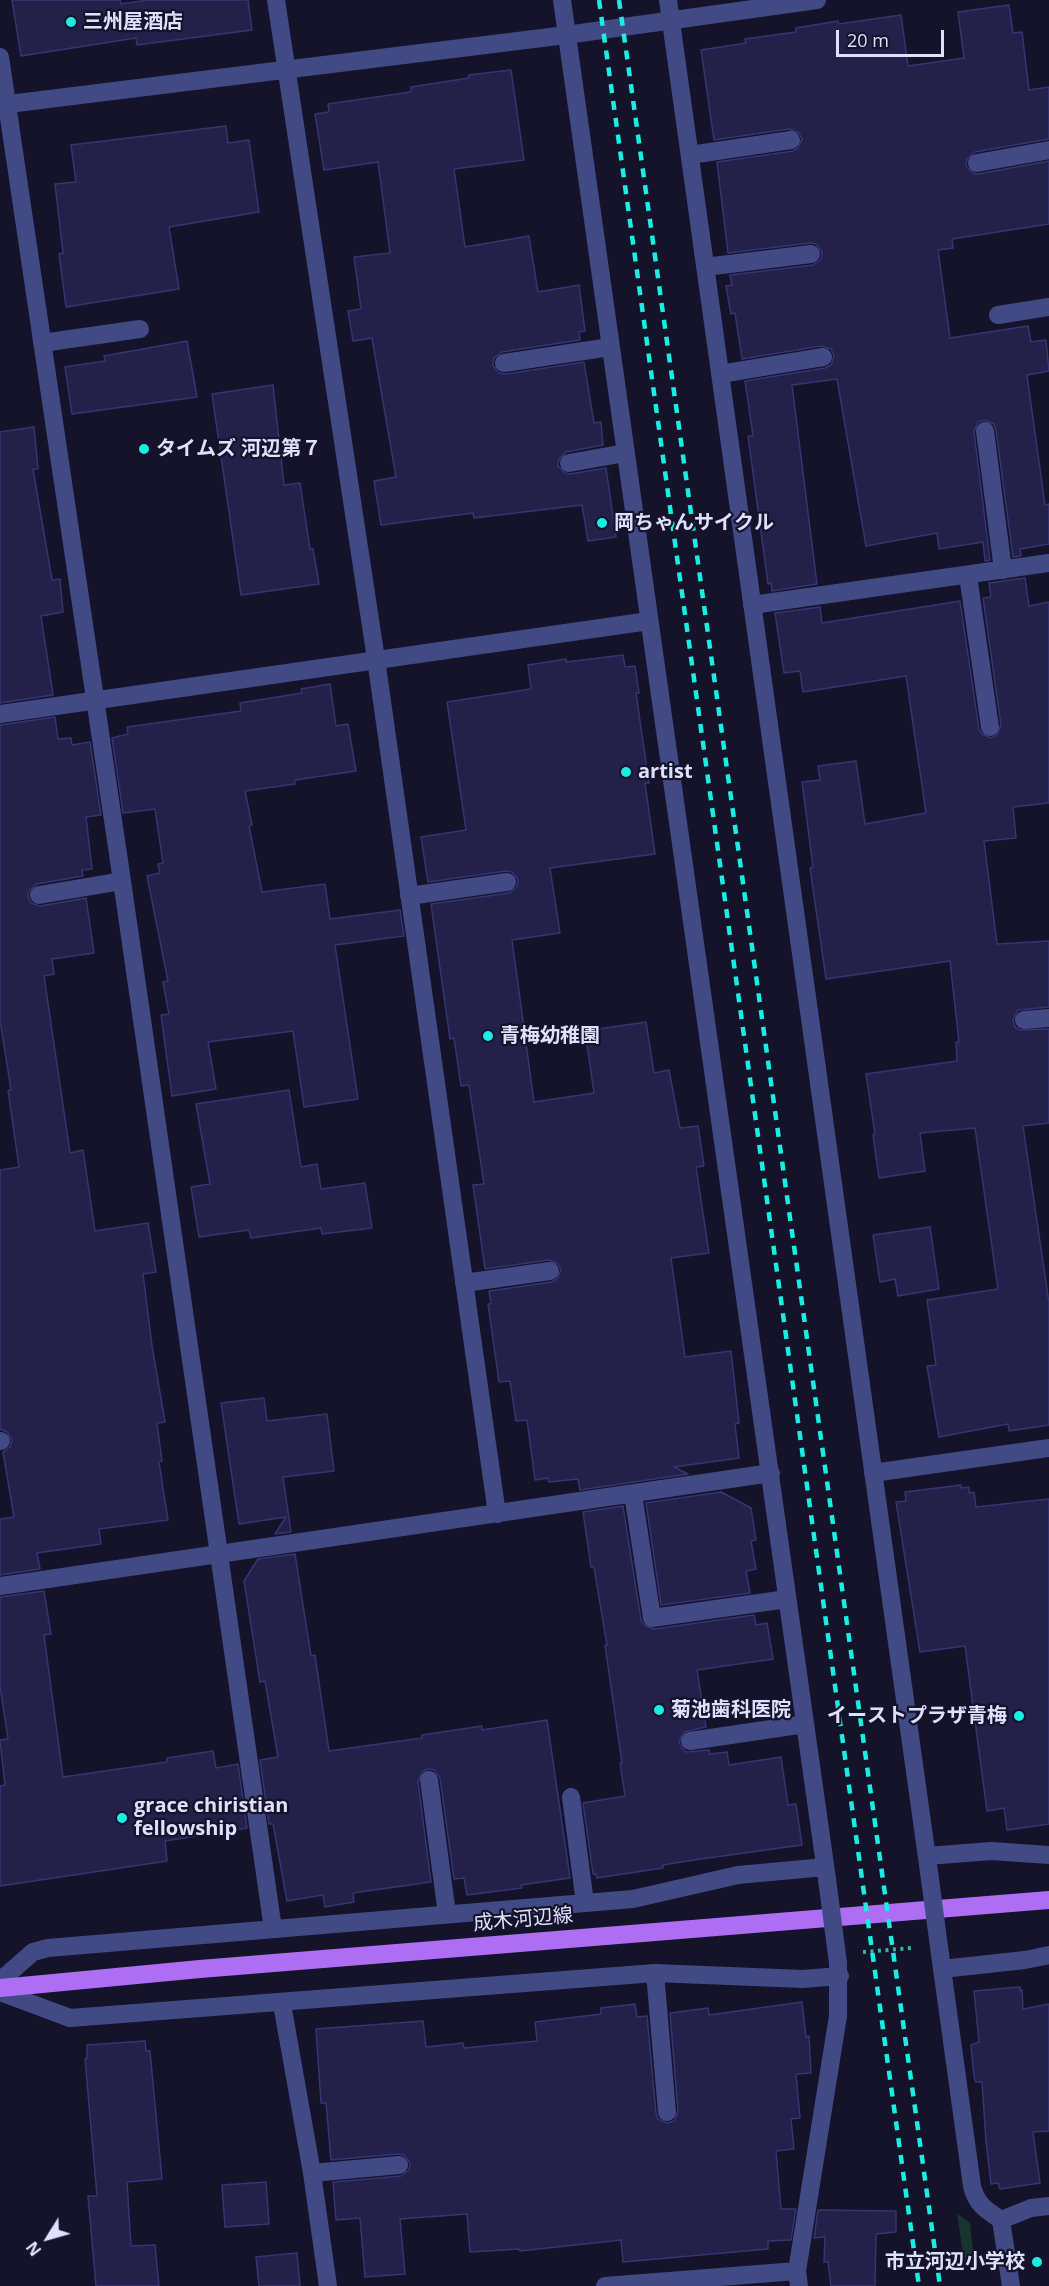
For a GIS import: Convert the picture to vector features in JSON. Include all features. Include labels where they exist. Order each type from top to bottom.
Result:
[{"type":"main road","name":"成木河辺線","points":[[0,1990],[212,1968],[1049,1900]]},
{"type":"street","points":[[276,0],[376,659],[497,1514]]},
{"type":"street","points":[[561,0],[771,1473],[839,1969],[838,2016],[798,2278],[605,2286]]},
{"type":"street","points":[[668,0],[975,2198],[1001,2220],[1011,2286]]},
{"type":"street","points":[[3,105],[286,68],[567,35],[817,0]]},
{"type":"street","points":[[0,57],[3,105],[42,343],[122,881],[273,1929]]},
{"type":"street","points":[[690,155],[791,140]]},
{"type":"street","points":[[977,163],[1049,150]]},
{"type":"street","points":[[705,267],[811,254]]},
{"type":"street","points":[[998,315],[1049,307]]},
{"type":"street","points":[[42,343],[140,330]]},
{"type":"street","points":[[504,363],[610,347]]},
{"type":"street","points":[[720,374],[823,357]]},
{"type":"street","points":[[985,430],[1003,570]]},
{"type":"street","points":[[570,463],[625,453]]},
{"type":"street","points":[[752,605],[1049,563]]},
{"type":"street","points":[[968,576],[990,727]]},
{"type":"street","points":[[0,714],[649,621]]},
{"type":"street","points":[[39,895],[122,881]]},
{"type":"street","points":[[409,896],[507,882]]},
{"type":"street","points":[[1024,1020],[1049,1018]]},
{"type":"street","points":[[465,1283],[550,1271]]},
{"type":"street","points":[[873,1473],[1049,1448]]},
{"type":"street","points":[[0,1586],[771,1473]]},
{"type":"street","points":[[633,1494],[652,1618],[787,1599]]},
{"type":"street","points":[[690,1741],[805,1724]]},
{"type":"street","points":[[429,1780],[447,1914]]},
{"type":"street","points":[[571,1797],[585,1903]]},
{"type":"street","points":[[928,1864],[991,1851],[1049,1856]]},
{"type":"street","points":[[0,1981],[33,1952],[48,1948],[633,1899],[738,1875],[826,1873]]},
{"type":"street","points":[[941,1962],[1025,1960],[1049,1955]]},
{"type":"street","points":[[0,1990],[70,2018],[282,2004],[655,1973],[803,1979],[839,1969]]},
{"type":"street","points":[[655,1973],[667,2112]]},
{"type":"street","points":[[282,2004],[312,2173],[328,2286]]},
{"type":"street","points":[[312,2173],[399,2165]]},
{"type":"street","points":[[1001,2220],[1031,2208],[1049,2206]]},
{"type":"path","points":[[858,1952],[916,1948]]},
{"type":"green space","points":[[957,2213],[970,2223],[974,2261],[964,2262]]},
{"type":"building","points":[[12,0],[120,0],[121,4],[148,0],[248,0],[252,30],[137,45],[136,38],[21,56]]},
{"type":"building","points":[[1009,5],[1013,33],[1022,32],[1029,90],[1049,87],[1049,139],[975,152],[967,159],[966,166],[973,173],[978,174],[1049,161],[1049,224],[952,239],[953,248],[938,250],[950,338],[1028,326],[1031,342],[1046,340],[1049,371],[1027,375],[1045,505],[1049,504],[1049,544],[1020,549],[1021,556],[1013,557],[996,430],[994,424],[984,420],[978,422],[974,432],[990,560],[985,561],[983,542],[939,549],[937,533],[866,546],[837,379],[792,385],[817,584],[772,591],[771,583],[768,584],[748,436],[753,436],[745,381],[825,368],[831,365],[834,356],[831,349],[821,346],[742,359],[735,313],[731,314],[726,286],[732,285],[730,275],[813,265],[821,259],[822,252],[816,244],[810,243],[728,253],[717,162],[793,151],[798,148],[802,139],[799,133],[789,129],[714,140],[701,50],[746,43],[745,39],[796,32],[796,28],[901,15],[908,66],[964,58],[958,12]]},
{"type":"building","points":[[511,70],[524,160],[454,169],[465,247],[529,236],[538,292],[579,285],[585,331],[579,332],[580,340],[502,352],[494,358],[493,365],[499,373],[506,374],[584,362],[594,423],[601,422],[603,445],[566,452],[559,459],[558,466],[565,473],[570,474],[606,468],[616,537],[588,541],[582,505],[474,518],[473,513],[381,525],[374,481],[396,477],[372,338],[353,341],[348,311],[361,309],[354,257],[390,253],[378,162],[324,170],[315,114],[329,112],[328,104],[411,92],[411,87],[469,78],[469,75]]},
{"type":"building","points":[[226,126],[228,143],[249,140],[259,212],[169,227],[179,289],[66,307],[59,254],[63,253],[55,184],[76,182],[71,145]]},
{"type":"building","points":[[187,341],[197,397],[72,414],[65,367],[105,361],[104,356]]},
{"type":"building","points":[[273,385],[284,485],[300,483],[310,549],[313,549],[319,584],[241,595],[212,394]]},
{"type":"building","points":[[34,427],[38,469],[33,469],[52,580],[60,579],[63,612],[41,616],[53,695],[0,703],[0,432]]},
{"type":"building","points":[[1025,578],[1029,606],[1049,602],[1049,803],[1013,807],[1016,838],[984,841],[997,944],[1049,941],[1049,1007],[1018,1010],[1013,1020],[1015,1027],[1020,1030],[1049,1029],[1049,1123],[1023,1126],[1049,1303],[1049,1425],[1009,1431],[1008,1424],[939,1437],[927,1366],[936,1365],[927,1300],[998,1289],[975,1128],[920,1133],[925,1171],[879,1178],[866,1074],[957,1061],[956,1042],[959,1042],[950,961],[826,979],[810,868],[813,867],[802,782],[820,780],[818,766],[856,761],[865,824],[926,813],[906,676],[803,692],[800,671],[784,673],[775,613],[820,607],[822,623],[960,601],[979,729],[982,734],[991,738],[997,735],[1001,725],[983,598],[991,597],[989,583]]},
{"type":"building","points":[[623,655],[625,667],[635,666],[639,693],[636,693],[649,783],[645,783],[655,854],[550,868],[560,933],[512,940],[534,1102],[594,1093],[585,1031],[646,1022],[654,1073],[669,1070],[680,1128],[698,1126],[704,1166],[696,1167],[709,1253],[671,1258],[685,1357],[731,1351],[739,1423],[735,1424],[739,1458],[674,1467],[688,1474],[580,1490],[578,1479],[549,1482],[548,1478],[535,1480],[527,1420],[516,1421],[510,1381],[499,1382],[488,1304],[491,1304],[489,1291],[552,1282],[557,1279],[561,1270],[558,1264],[549,1260],[485,1269],[473,1185],[484,1184],[469,1085],[461,1086],[454,1038],[450,1039],[431,904],[509,893],[517,887],[518,880],[512,872],[506,871],[428,882],[421,837],[466,830],[447,702],[531,689],[528,665],[566,659],[567,662]]},
{"type":"building","points":[[330,684],[336,726],[348,724],[356,771],[295,780],[295,784],[245,791],[252,825],[249,826],[262,892],[325,884],[330,919],[400,910],[404,936],[335,945],[358,1099],[304,1107],[293,1031],[208,1042],[216,1089],[172,1096],[161,1015],[169,1014],[163,982],[168,981],[147,876],[160,873],[158,864],[163,863],[155,809],[123,813],[112,738],[128,734],[127,727],[241,711],[240,703],[302,693],[301,689]]},
{"type":"building","points":[[55,717],[58,739],[71,738],[72,745],[90,742],[101,815],[86,817],[92,869],[82,870],[83,876],[37,884],[29,891],[28,896],[31,903],[40,906],[86,898],[94,953],[52,959],[54,974],[44,976],[70,1153],[83,1150],[95,1231],[148,1223],[156,1272],[143,1274],[165,1422],[157,1423],[162,1461],[159,1462],[168,1520],[99,1529],[101,1544],[37,1553],[40,1569],[0,1575],[0,1519],[14,1517],[3,1452],[10,1447],[12,1440],[7,1432],[0,1429],[0,1170],[19,1167],[8,1090],[11,1090],[0,1020],[0,725]]},
{"type":"building","points":[[289,1090],[301,1167],[317,1164],[321,1189],[365,1183],[372,1228],[322,1234],[321,1228],[251,1238],[249,1230],[199,1237],[191,1187],[210,1184],[196,1104]]},
{"type":"building","points":[[930,1227],[939,1289],[898,1296],[895,1279],[880,1282],[873,1235]]},
{"type":"building","points":[[264,1398],[267,1421],[327,1414],[334,1471],[283,1477],[291,1532],[275,1534],[286,1517],[239,1524],[221,1403]]},
{"type":"building","points":[[961,1485],[961,1488],[969,1487],[969,1493],[974,1492],[976,1507],[1049,1499],[1049,1824],[1007,1830],[1004,1808],[987,1811],[965,1646],[920,1652],[896,1502],[906,1501],[905,1492]]},
{"type":"building","points":[[721,1492],[751,1508],[756,1540],[751,1541],[756,1569],[746,1571],[750,1593],[661,1605],[646,1503]]},
{"type":"building","points":[[623,1506],[641,1620],[644,1625],[654,1629],[754,1615],[756,1625],[767,1623],[773,1659],[697,1670],[706,1727],[684,1732],[679,1742],[686,1752],[709,1750],[710,1754],[727,1752],[729,1765],[781,1757],[788,1805],[796,1804],[802,1845],[694,1860],[663,1865],[663,1868],[597,1878],[596,1874],[593,1874],[583,1803],[625,1796],[605,1645],[607,1645],[594,1567],[591,1567],[583,1512]]},
{"type":"building","points":[[295,1554],[311,1656],[315,1655],[329,1751],[422,1738],[422,1735],[482,1726],[482,1730],[547,1720],[570,1878],[521,1885],[522,1888],[467,1895],[464,1878],[454,1879],[440,1778],[434,1770],[428,1769],[422,1772],[418,1782],[431,1882],[353,1893],[354,1902],[325,1907],[323,1895],[287,1901],[273,1824],[269,1824],[260,1760],[278,1757],[265,1681],[260,1682],[244,1581],[258,1559]]},
{"type":"building","points":[[44,1591],[51,1634],[44,1635],[63,1777],[167,1762],[167,1758],[213,1751],[216,1768],[238,1764],[247,1828],[165,1841],[167,1861],[0,1886],[0,1786],[5,1785],[0,1740],[8,1739],[0,1686],[0,1597]]},
{"type":"building","points":[[1020,1987],[1023,2009],[1049,2004],[1049,2131],[1033,2132],[1040,2183],[1000,2189],[998,2183],[991,2184],[982,2082],[976,2082],[974,2077],[971,2045],[979,2042],[974,1991]]},
{"type":"building","points":[[802,2002],[806,2037],[809,2036],[811,2073],[796,2074],[800,2118],[791,2119],[794,2149],[776,2151],[781,2209],[796,2209],[791,2240],[768,2241],[768,2249],[623,2262],[621,2240],[520,2251],[519,2249],[470,2252],[467,2214],[400,2219],[405,2274],[365,2277],[360,2218],[336,2220],[333,2182],[401,2176],[409,2170],[410,2163],[404,2155],[398,2154],[331,2160],[326,2103],[321,2103],[316,2029],[423,2021],[426,2047],[463,2043],[464,2048],[537,2041],[535,2022],[601,2014],[601,2008],[635,2004],[637,2017],[647,2016],[656,2113],[658,2119],[667,2123],[674,2121],[678,2111],[670,2013],[708,2008],[709,2015]]},
{"type":"building","points":[[145,2041],[146,2051],[150,2051],[162,2179],[127,2182],[131,2246],[155,2245],[159,2286],[96,2286],[88,2196],[97,2196],[85,2059],[87,2058],[87,2045]]},
{"type":"building","points":[[266,2182],[269,2224],[225,2227],[222,2185]]},
{"type":"building","points":[[818,2210],[896,2211],[896,2232],[876,2234],[875,2286],[831,2286],[828,2262],[824,2262],[825,2237],[814,2238]]},
{"type":"building","points":[[297,2253],[300,2286],[259,2286],[256,2257]]},
{"type":"railway","points":[[599,0],[919,2286]]},
{"type":"railway","points":[[619,0],[940,2286]]},
{"type":"place","name":"三州屋酒店","points":[[71,22]]},
{"type":"place","name":"タイムズ 河辺第７","points":[[144,449]]},
{"type":"place","name":"岡ちゃんサイクル","points":[[602,523]]},
{"type":"place","name":"artist","points":[[626,772]]},
{"type":"place","name":"青梅幼稚園","points":[[488,1036]]},
{"type":"place","name":"菊池歯科医院","points":[[659,1710]]},
{"type":"place","name":"イーストプラザ青梅","points":[[1019,1716]]},
{"type":"place","name":"grace chiristian fellowship","points":[[122,1818]]},
{"type":"place","name":"市立河辺小学校","points":[[1037,2262]]}]
